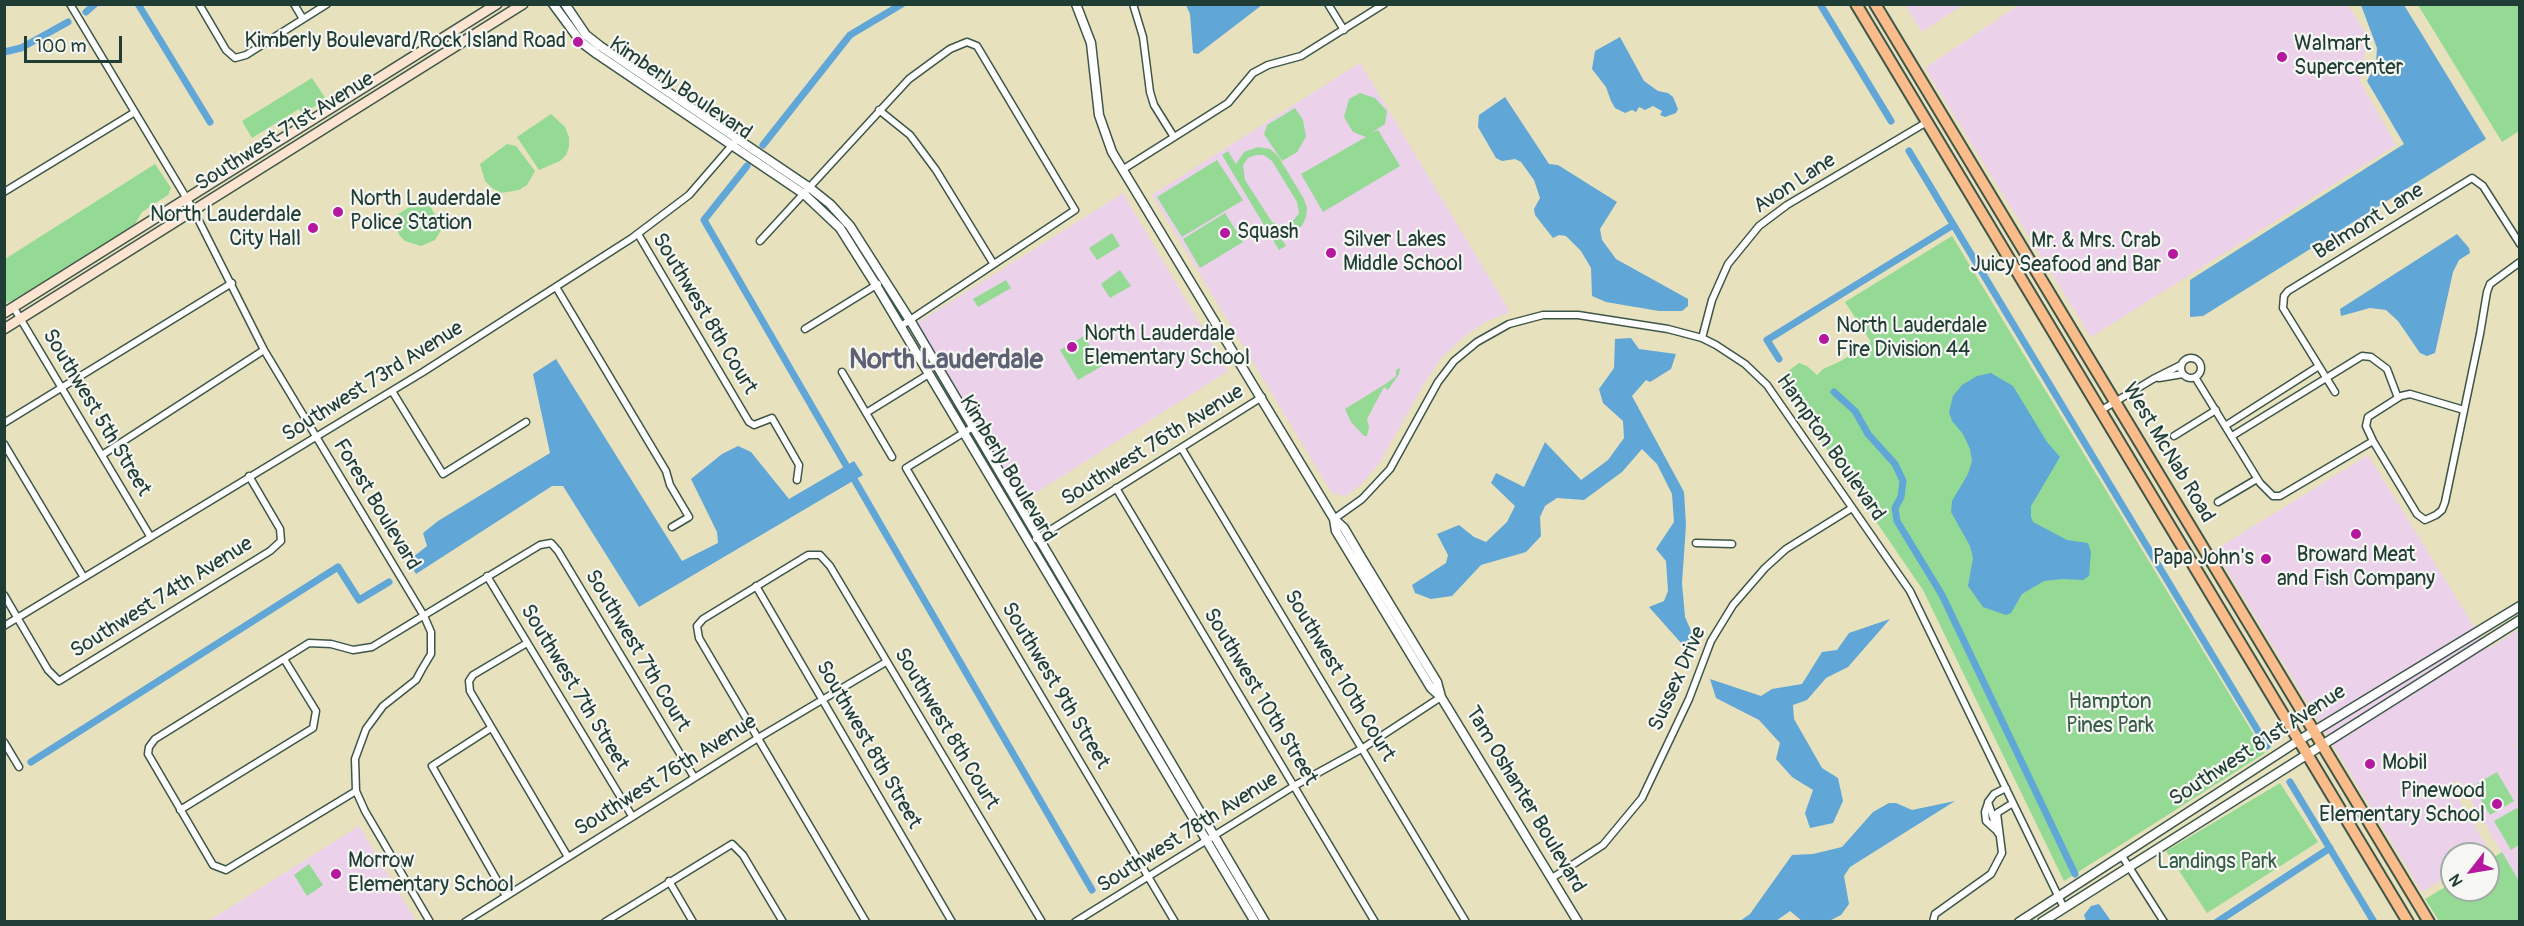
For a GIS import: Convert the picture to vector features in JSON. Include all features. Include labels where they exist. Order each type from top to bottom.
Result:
[{"type":"main road","name":"Southwest 71st Avenue","points":[[4,313],[186,198],[306,126],[497,4]]},
{"type":"main road","name":"Southwest 71st Avenue","points":[[4,328],[523,4]]},
{"type":"main road","name":"West McNab Road","points":[[1856,4],[2408,921]]},
{"type":"main road","name":"West McNab Road","points":[[1875,4],[2429,921]]},
{"type":"main road","points":[[1993,232],[2004,239],[2028,279],[2045,288]]},
{"type":"main road","points":[[2202,582],[2217,572]]},
{"type":"street","name":"Forest Boulevard","points":[[70,4],[193,209],[264,351],[424,616]]},
{"type":"street","points":[[200,4],[226,50],[236,58],[246,55],[327,4]]},
{"type":"street","points":[[294,4],[303,19]]},
{"type":"street","name":"Kimberly Boulevard","points":[[553,4],[581,42],[630,78],[735,142]]},
{"type":"street","name":"Kimberly Boulevard","points":[[565,4],[586,34],[600,46],[735,142],[830,204],[850,226],[885,279],[973,427],[1013,496],[1034,540]]},
{"type":"street","name":"Tam Oshanter Boulevard","points":[[1076,4],[1091,43],[1099,115],[1112,153],[1262,397],[1334,519],[1336,531],[1431,688],[1441,697],[1578,921]]},
{"type":"street","points":[[1133,4],[1143,37],[1149,92],[1154,105],[1174,137]]},
{"type":"street","points":[[1328,4],[1344,30]]},
{"type":"street","points":[[1122,170],[1227,103],[1235,97],[1253,73],[1268,65],[1301,56],[1384,4]]},
{"type":"street","points":[[760,241],[879,110],[914,75],[950,49],[968,42],[977,46],[1075,210],[901,326]]},
{"type":"street","points":[[879,110],[910,135],[936,170],[993,263]]},
{"type":"street","points":[[4,192],[135,112]]},
{"type":"street","name":"Avon Lane","points":[[1702,338],[1712,300],[1728,264],[1759,226],[1787,205],[1926,122]]},
{"type":"street","name":"Southwest 73rd Avenue","points":[[4,626],[392,391],[638,234],[690,195],[735,142]]},
{"type":"street","name":"Belmont Lane","points":[[2335,392],[2283,308],[2284,296],[2472,178],[2483,186],[2520,244]]},
{"type":"street","name":"Kimberly Boulevard","points":[[807,191],[840,228],[980,459],[1034,540],[1210,838],[1255,921]]},
{"type":"street","name":"Southwest 8th Court","points":[[638,234],[749,422],[754,425],[772,418],[799,465],[797,480]]},
{"type":"street","points":[[2464,410],[2410,394],[2398,398],[2368,417],[2366,426],[2373,441],[2417,514],[2425,520],[2432,518],[2442,510],[2445,502],[2464,410],[2490,284],[2520,262]]},
{"type":"street","points":[[805,329],[885,279]]},
{"type":"street","points":[[4,423],[232,283]]},
{"type":"street","points":[[556,287],[666,471],[670,485],[688,517],[672,527]]},
{"type":"street","name":"Southwest 5th Street","points":[[14,308],[150,536]]},
{"type":"street","name":"Hampton Boulevard","points":[[1334,519],[1362,499],[1382,480],[1397,459],[1434,389],[1449,367],[1466,350],[1494,331],[1531,317],[1568,314],[1668,329],[1702,338],[1731,354],[1761,378],[1910,591],[2064,908]]},
{"type":"street","points":[[102,455],[264,351]]},
{"type":"street","points":[[2232,436],[2362,356],[2371,357],[2387,369],[2398,398]]},
{"type":"street","points":[[2100,411],[2152,379],[2181,365],[2188,358],[2198,360],[2201,370],[2195,377],[2188,378],[2183,374],[2181,365]]},
{"type":"street","points":[[2225,426],[2319,366]]},
{"type":"street","points":[[842,372],[892,457]]},
{"type":"street","points":[[866,413],[929,374]]},
{"type":"street","points":[[2152,379],[2183,374]]},
{"type":"street","points":[[2195,377],[2257,478],[2273,496],[2280,496],[2373,441]]},
{"type":"street","points":[[392,391],[443,474],[526,422]]},
{"type":"street","name":"Southwest 76th Avenue","points":[[1034,540],[1262,397]]},
{"type":"street","points":[[2174,436],[2216,410]]},
{"type":"street","points":[[964,432],[973,427]]},
{"type":"street","name":"Southwest 9th Street","points":[[964,432],[906,468],[1175,921]]},
{"type":"street","points":[[4,444],[84,576]]},
{"type":"street","name":"Southwest 10th Court","points":[[1182,449],[1466,921]]},
{"type":"street","points":[[980,459],[987,464],[1004,491],[1013,496]]},
{"type":"street","name":"Southwest 74th Avenue","points":[[18,618],[48,670],[59,681],[270,551],[281,541],[280,529],[249,476]]},
{"type":"street","points":[[2217,502],[2257,478]]},
{"type":"street","name":"Southwest 10th Street","points":[[1116,488],[1375,921]]},
{"type":"street","name":"Sussex Drive","points":[[1551,878],[1603,845],[1642,798],[1689,699],[1711,641],[1733,605],[1786,549],[1852,507]]},
{"type":"street","name":"Southwest 7th Court","points":[[487,576],[540,545],[551,543],[558,551],[694,777]]},
{"type":"street","points":[[1696,543],[1732,544]]},
{"type":"street","name":"Southwest 8th Court","points":[[756,586],[808,555],[820,555],[830,566],[1042,921]]},
{"type":"street","points":[[356,791],[226,870],[213,865],[148,754],[149,747],[155,739],[309,643],[331,644],[353,650],[372,647],[487,576]]},
{"type":"street","name":"Southwest 7th Street","points":[[487,576],[632,816]]},
{"type":"street","points":[[756,586],[703,619],[697,626],[699,638],[866,921]]},
{"type":"street","name":"Southwest 8th Street","points":[[756,586],[952,921]]},
{"type":"street","points":[[4,595],[18,618]]},
{"type":"street","name":"Southwest 81st Avenue","points":[[2019,921],[2313,731],[2520,606]]},
{"type":"street","points":[[424,616],[431,632],[431,654],[416,680],[383,706],[366,729],[356,759],[356,791],[365,811],[430,921]]},
{"type":"street","name":"Southwest 81st Avenue","points":[[2042,921],[2520,620]]},
{"type":"street","points":[[527,643],[473,675],[469,681],[470,691],[568,857]]},
{"type":"street","points":[[180,810],[313,728],[316,711],[284,659]]},
{"type":"street","name":"Southwest 76th Avenue","points":[[465,921],[694,777],[886,662]]},
{"type":"street","name":"Southwest 78th Avenue","points":[[1075,921],[1294,786],[1363,747],[1441,697]]},
{"type":"street","points":[[491,728],[432,766],[506,896]]},
{"type":"street","points":[[4,742],[19,767]]},
{"type":"street","points":[[1999,834],[1986,822],[1985,812],[1994,794],[2006,788]]},
{"type":"street","points":[[1933,921],[1935,914],[1991,874],[2002,853],[1997,813],[2013,803]]},
{"type":"street","name":"Kimberly Boulevard","points":[[1210,838],[1265,921]]},
{"type":"street","points":[[605,921],[732,844],[743,855],[783,921]]},
{"type":"street","points":[[2122,856],[2164,921]]},
{"type":"street","points":[[669,881],[693,921]]},
{"type":"shaded area","points":[[1905,5],[1963,5],[1922,32]]},
{"type":"shaded area","points":[[2019,5],[2348,5],[2368,37],[2360,81],[2396,145],[2091,337],[1925,68]]},
{"type":"shaded area","name":"Silver Lakes Middle School","points":[[1360,63],[1510,312],[1487,321],[1466,335],[1442,357],[1380,462],[1360,486],[1345,496],[1332,493],[1152,195]]},
{"type":"shaded area","name":"North Lauderdale Elementary School","points":[[1123,193],[1228,371],[1023,501],[917,323]]},
{"type":"shaded area","points":[[2368,455],[2488,649],[2519,629],[2519,742],[2502,753],[2519,743],[2519,881],[2500,849],[2500,842],[2496,842],[2459,780],[2451,786],[2484,842],[2440,842],[2440,881],[2422,892],[2215,550]]},
{"type":"shaded area","name":"Morrow Elementary School","points":[[359,826],[416,921],[207,922]]},
{"type":"green space","points":[[2418,5],[2519,5],[2519,131],[2502,142]]},
{"type":"green space","points":[[312,78],[326,99],[303,114],[299,109],[252,138],[242,121]]},
{"type":"green space","points":[[1360,93],[1375,98],[1387,111],[1385,124],[1371,133],[1378,130],[1400,166],[1323,212],[1301,174],[1366,137],[1353,132],[1344,117],[1349,99]]},
{"type":"green space","points":[[1295,108],[1303,120],[1306,137],[1297,152],[1282,161],[1264,134],[1267,125]]},
{"type":"green space","points":[[551,114],[565,127],[569,137],[569,147],[566,155],[560,161],[539,170],[517,137]]},
{"type":"green space","points":[[507,144],[516,146],[535,171],[527,185],[519,190],[501,193],[485,181],[480,164]]},
{"type":"green space","points":[[1258,147],[1270,149],[1278,156],[1304,199],[1307,208],[1302,226],[1289,233],[1279,234],[1286,246],[1279,250],[1222,155],[1228,151],[1236,164],[1244,152]],"holes":[[[1264,155],[1272,161],[1297,202],[1299,213],[1290,225],[1283,227],[1272,222],[1245,180],[1243,165],[1248,158]]]},
{"type":"green space","points":[[1217,160],[1243,200],[1182,237],[1157,197]]},
{"type":"green space","points":[[155,164],[171,188],[168,195],[142,212],[135,224],[14,300],[5,303],[5,259]]},
{"type":"green space","points":[[421,199],[426,200],[443,227],[435,240],[421,246],[405,241],[399,235],[394,217]]},
{"type":"green space","points":[[1225,213],[1243,242],[1200,268],[1183,239]]},
{"type":"green space","points":[[1112,233],[1120,246],[1097,260],[1089,248]]},
{"type":"green space","name":"Hampton Pines Park","points":[[1952,236],[2265,753],[2064,881],[1923,590],[1782,384],[1783,375],[1799,363],[1807,366],[1817,375],[1823,369],[1841,361],[1871,342],[1845,302]]},
{"type":"green space","points":[[1120,270],[1131,286],[1110,298],[1101,284]]},
{"type":"green space","points":[[1006,280],[1011,288],[978,307],[973,299]]},
{"type":"green space","points":[[1084,336],[1102,366],[1078,380],[1060,350]]},
{"type":"green space","points":[[1400,368],[1399,374],[1388,390],[1384,387],[1367,419],[1369,427],[1367,436],[1364,436],[1351,422],[1345,409],[1387,383],[1396,376],[1396,370]]},
{"type":"green space","points":[[2497,772],[2514,801],[2490,815],[2473,786]]},
{"type":"green space","name":"Landings Park","points":[[2280,783],[2318,842],[2207,913],[2166,851]]},
{"type":"green space","points":[[2517,808],[2519,811],[2519,845],[2511,850],[2494,821]]},
{"type":"green space","points":[[2502,852],[2519,881],[2519,921],[2439,921],[2425,899],[2440,890],[2440,902],[2500,902],[2500,853]]},
{"type":"green space","points":[[309,864],[323,885],[307,896],[294,875]]},
{"type":"water","points":[[1186,4],[1262,5],[1198,54],[1193,53],[1190,14]]},
{"type":"water","points":[[2361,5],[2404,5],[2486,139],[2203,316],[2190,317],[2190,280],[2404,144],[2367,81],[2376,63],[2377,48]]},
{"type":"water","points":[[1620,37],[1644,81],[1658,91],[1668,93],[1673,97],[1678,109],[1676,113],[1665,117],[1660,115],[1662,111],[1653,106],[1645,110],[1639,107],[1636,112],[1632,110],[1625,113],[1615,108],[1606,87],[1592,69],[1595,51]]},
{"type":"water","points":[[1505,97],[1549,164],[1558,165],[1617,202],[1600,229],[1602,240],[1616,259],[1688,299],[1688,306],[1682,311],[1659,311],[1606,302],[1592,296],[1591,268],[1581,251],[1566,236],[1559,235],[1553,238],[1535,215],[1534,209],[1540,198],[1534,180],[1521,162],[1515,159],[1502,161],[1496,158],[1478,127],[1479,115]]},
{"type":"water","points":[[2457,234],[2469,248],[2470,253],[2459,260],[2453,272],[2435,353],[2427,356],[2420,353],[2398,321],[2386,310],[2370,308],[2341,316],[2340,309]]},
{"type":"water","points":[[1631,338],[1639,349],[1676,354],[1671,369],[1650,382],[1646,380],[1632,396],[1684,492],[1686,525],[1682,583],[1685,617],[1696,642],[1689,652],[1649,607],[1664,601],[1668,591],[1666,561],[1656,549],[1674,522],[1672,494],[1657,464],[1642,449],[1622,472],[1584,500],[1557,498],[1545,506],[1540,517],[1541,536],[1526,552],[1481,565],[1452,596],[1431,599],[1415,593],[1412,585],[1446,563],[1448,555],[1437,534],[1459,525],[1474,537],[1486,542],[1507,522],[1515,506],[1491,483],[1496,473],[1524,487],[1545,442],[1581,480],[1608,460],[1624,438],[1623,421],[1603,403],[1599,389],[1614,368],[1615,339]]},
{"type":"water","points":[[556,359],[682,561],[718,543],[717,532],[691,479],[722,454],[738,446],[751,452],[789,499],[854,461],[863,475],[639,607],[563,486],[552,486],[416,574],[408,561],[427,546],[423,533],[438,521],[550,453],[533,374]]},
{"type":"water","points":[[1991,373],[2013,386],[2047,442],[2060,457],[2031,506],[2033,522],[2067,540],[2088,543],[2091,552],[2089,576],[2083,580],[2044,581],[2022,594],[2011,613],[2006,615],[1983,607],[1968,586],[1973,558],[1970,546],[1951,512],[1952,501],[1968,474],[1972,461],[1970,449],[1963,434],[1952,421],[1949,412],[1953,396],[1962,385],[1977,376]]},
{"type":"water","points":[[1890,619],[1848,667],[1826,678],[1807,700],[1793,705],[1794,719],[1822,768],[1838,778],[1843,801],[1833,823],[1810,828],[1805,813],[1813,790],[1792,777],[1776,759],[1780,743],[1759,720],[1716,698],[1710,679],[1761,696],[1772,689],[1802,684],[1822,652],[1837,650],[1849,633]]},
{"type":"water","points":[[1955,801],[1850,867],[1844,876],[1849,904],[1841,915],[1829,921],[1802,921],[1790,911],[1776,921],[1740,921],[1750,914],[1792,855],[1813,854],[1842,847],[1873,812],[1889,803],[1896,803],[1912,810]]},
{"type":"water","points":[[2099,904],[2111,921],[2086,921],[2084,915],[2091,906]]},
{"type":"waterway","points":[[86,12],[95,4]]},
{"type":"waterway","points":[[138,4],[210,122]]},
{"type":"waterway","points":[[763,145],[850,35],[902,4]]},
{"type":"waterway","points":[[1820,4],[1891,121]]},
{"type":"waterway","points":[[4,52],[21,48],[68,22]]},
{"type":"waterway","points":[[1909,151],[2267,746]]},
{"type":"waterway","points":[[747,166],[704,220],[1092,890]]},
{"type":"waterway","points":[[1779,359],[1767,340],[1953,225]]},
{"type":"waterway","points":[[1834,392],[1855,411],[1868,434],[1895,464],[1903,481],[1901,497],[1895,508],[1897,521],[1942,595],[2075,874]]},
{"type":"waterway","points":[[31,762],[338,567],[359,600],[389,582]]},
{"type":"waterway","points":[[2290,782],[2374,922]]},
{"type":"waterway","points":[[2217,922],[2330,848]]},
{"type":"place","name":"Kimberly Boulevard/Rock Island Road","points":[[578,42]]},
{"type":"place","name":"Walmart Supercenter","points":[[2282,57]]},
{"type":"place","name":"North Lauderdale Police Station","points":[[338,212]]},
{"type":"place","name":"North Lauderdale City Hall","points":[[313,228]]},
{"type":"place","name":"Squash","points":[[1225,233]]},
{"type":"place","name":"Silver Lakes Middle School","points":[[1331,253]]},
{"type":"place","name":"Mr. & Mrs. Crab Juicy Seafood and Bar","points":[[2173,254]]},
{"type":"place","name":"North Lauderdale Fire Division 44","points":[[1824,339]]},
{"type":"place","name":"North Lauderdale Elementary School","points":[[1072,347]]},
{"type":"place","name":"Broward Meat and Fish Company","points":[[2356,534]]},
{"type":"place","name":"Papa John's","points":[[2266,559]]},
{"type":"place","name":"Mobil","points":[[2370,764]]},
{"type":"place","name":"Pinewood Elementary School","points":[[2497,804]]},
{"type":"place","name":"Morrow Elementary School","points":[[336,874]]},
{"type":"district","name":"North Lauderdale","points":[[946,361]]}]
